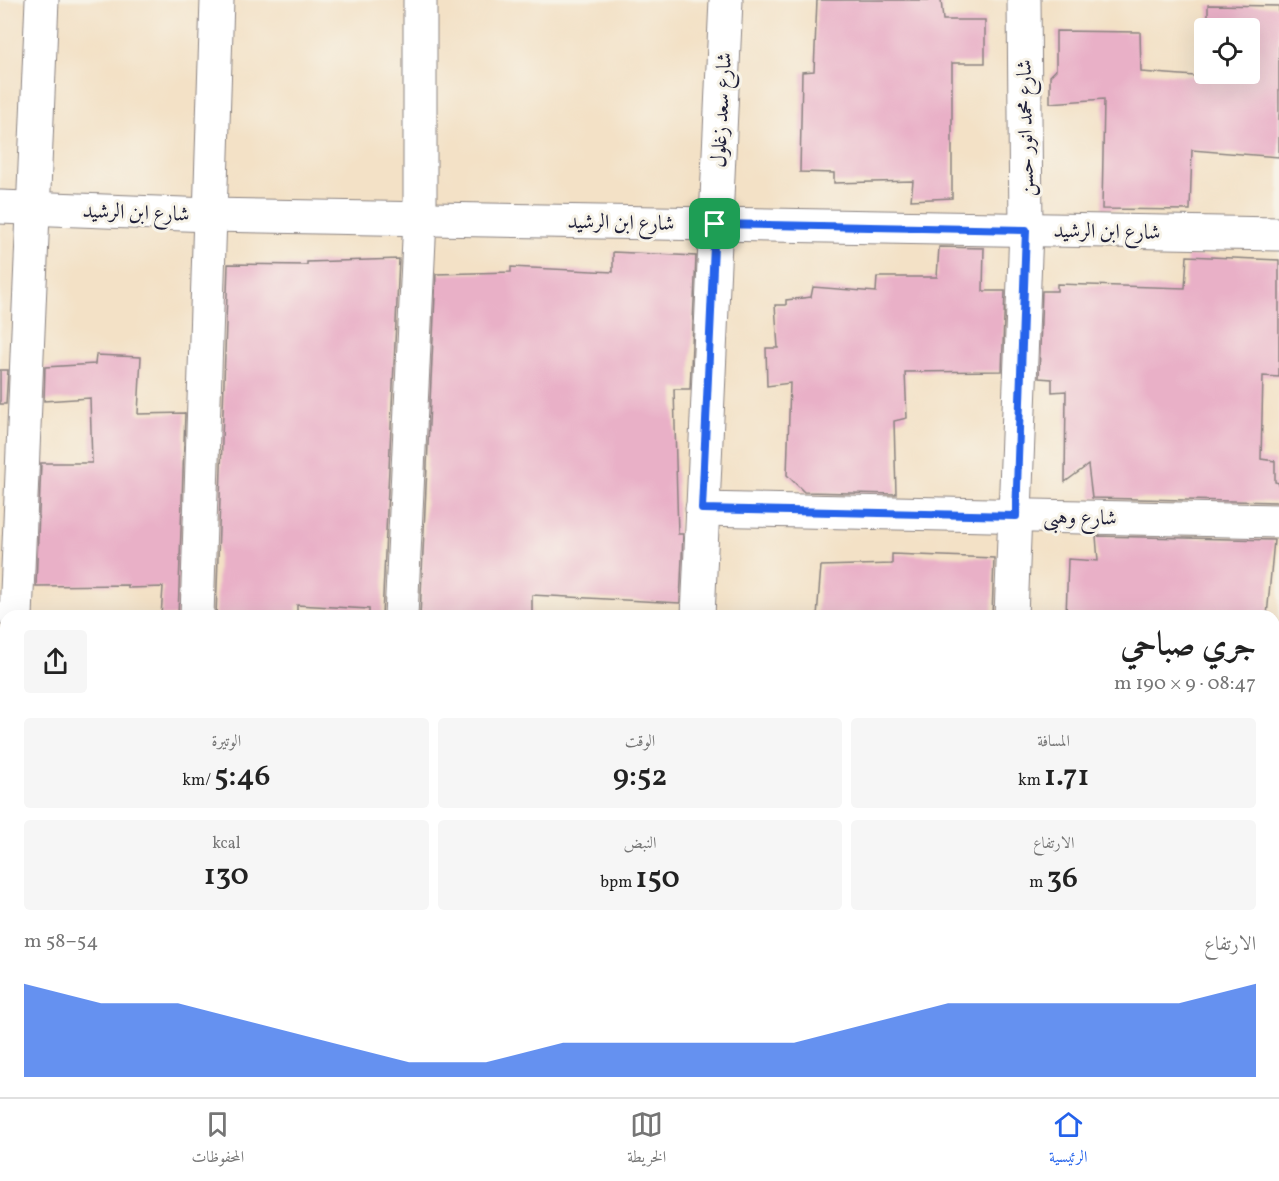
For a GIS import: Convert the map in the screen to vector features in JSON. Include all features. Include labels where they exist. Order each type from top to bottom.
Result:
[{"type":"street","points":[[16,610],[42,0]]},
{"type":"street","points":[[197,610],[217,0]]},
{"type":"street","points":[[401,610],[420,219],[420,0]]},
{"type":"street","name":"شارع سعد زغلول","points":[[698,610],[726,0]]},
{"type":"street","name":"شارع محمد انور حسن","points":[[1011,610],[1026,230],[1024,0]]},
{"type":"street","name":"شارع ابن الرشيد","points":[[0,207],[210,215],[1279,234]]},
{"type":"street","name":"شارع وهبى","points":[[702,509],[1279,521]]},
{"type":"building","points":[[817,0],[941,0],[943,20],[985,20],[985,63],[952,63],[952,198],[911,200],[913,181],[834,183],[834,173],[800,172],[802,72],[814,71]]},
{"type":"building","points":[[1208,5],[1279,6],[1279,157],[1192,150],[1190,210],[1102,209],[1104,99],[1050,103],[1050,76],[1056,70],[1056,31],[1140,32],[1141,72],[1194,76],[1194,84],[1260,84],[1260,18],[1208,18]]},
{"type":"building","points":[[939,247],[984,248],[983,291],[1005,291],[1002,371],[905,372],[907,418],[894,421],[896,494],[804,492],[787,475],[790,383],[767,386],[766,348],[778,348],[775,305],[786,305],[786,300],[811,297],[813,287],[876,292],[877,277],[937,277]]},
{"type":"building","points":[[613,252],[696,256],[690,389],[674,389],[678,534],[683,534],[680,603],[532,595],[532,610],[420,610],[436,274],[511,272],[511,267],[613,272]]},
{"type":"building","points":[[1187,256],[1279,260],[1279,377],[1263,376],[1261,459],[1275,461],[1275,482],[1279,483],[1279,502],[1092,498],[1088,465],[1065,482],[1066,391],[1052,392],[1052,379],[1039,378],[1042,291],[1057,291],[1057,284],[1185,288]]},
{"type":"building","points":[[399,259],[382,610],[297,605],[297,610],[216,610],[228,264],[307,265],[307,262]]},
{"type":"building","points":[[96,355],[141,357],[138,414],[185,413],[178,610],[161,610],[163,587],[36,586],[41,463],[92,463],[90,398],[44,401],[45,367],[95,364]]},
{"type":"building","points":[[0,370],[8,370],[6,404],[0,404]]},
{"type":"building","points":[[1096,536],[1274,540],[1268,610],[1066,610],[1068,559],[1098,561]]},
{"type":"building","points":[[892,554],[994,558],[992,610],[817,610],[821,566],[892,564]]},
{"type":"route","points":[[715,224],[1026,230],[1016,516],[702,509],[715,224]]}]
